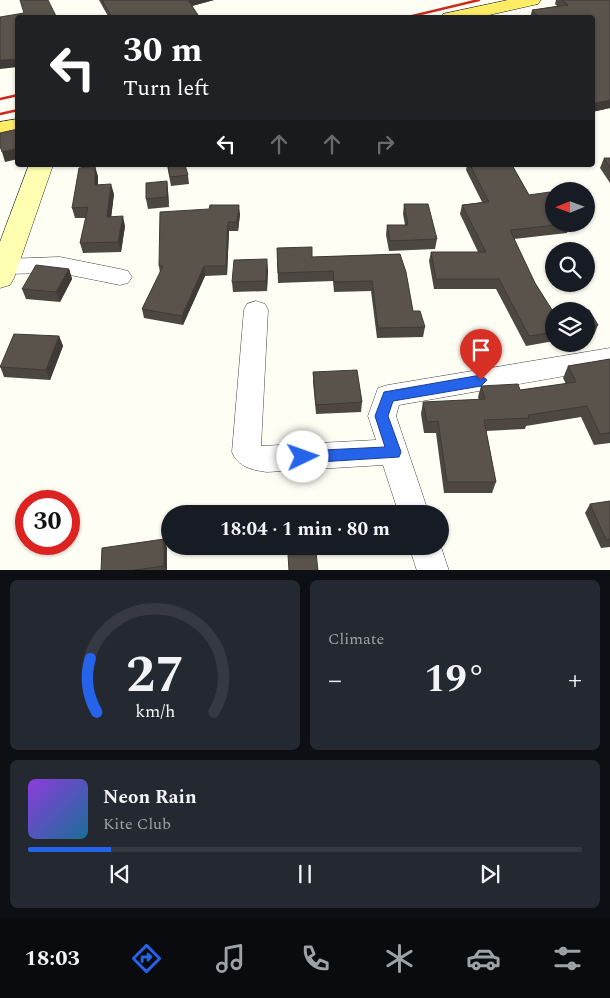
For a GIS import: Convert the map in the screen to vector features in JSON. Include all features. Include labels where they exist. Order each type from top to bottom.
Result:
[{"type":"main road","points":[[465,15],[532,0]]},
{"type":"main road","points":[[0,130],[15,126]]},
{"type":"street","points":[[40,167],[2,273],[60,265],[120,277]]},
{"type":"street","points":[[256,310],[246,452],[256,458],[267,459],[394,452]]},
{"type":"street","points":[[411,505],[382,416],[388,396],[610,358]]},
{"type":"street","points":[[428,555],[433,570]]},
{"type":"building","points":[[20,0],[48,0],[56,15],[15,15],[15,59],[0,60],[0,17],[24,13]]},
{"type":"building","points":[[102,0],[188,0],[198,15],[110,15]]},
{"type":"building","points":[[562,0],[610,0],[610,100],[595,103],[595,15],[537,15],[532,10],[568,5]]},
{"type":"building","points":[[15,130],[15,149],[2,152],[0,133]]},
{"type":"building","points":[[604,158],[610,158],[610,168]]},
{"type":"building","points":[[95,167],[95,185],[111,184],[107,217],[123,216],[118,242],[80,243],[88,207],[72,208],[79,168]]},
{"type":"building","points":[[168,167],[186,167],[188,175],[170,177]]},
{"type":"building","points":[[471,167],[513,167],[529,195],[545,193],[545,226],[510,230],[535,283],[547,302],[545,302],[545,333],[529,336],[499,279],[436,279],[431,252],[486,252],[462,205],[489,202]]},
{"type":"building","points":[[167,181],[167,197],[146,199],[146,183]]},
{"type":"building","points":[[404,204],[428,204],[437,239],[390,241],[387,225],[408,225]]},
{"type":"building","points":[[210,205],[239,205],[237,222],[228,222],[226,266],[204,266],[182,316],[142,309],[163,266],[159,266],[160,212],[209,209]]},
{"type":"building","points":[[312,247],[312,257],[400,254],[406,272],[413,311],[420,311],[425,327],[378,328],[372,281],[334,282],[333,271],[278,273],[277,248]]},
{"type":"building","points":[[267,259],[266,281],[232,282],[234,260]]},
{"type":"building","points":[[36,265],[69,269],[56,292],[22,289]]},
{"type":"building","points":[[14,334],[59,336],[46,370],[0,367]]},
{"type":"building","points":[[610,359],[610,433],[600,434],[587,406],[528,415],[529,418],[484,420],[496,482],[447,482],[438,421],[427,422],[423,402],[485,399],[481,386],[518,384],[520,390],[576,382],[568,366]]},
{"type":"building","points":[[357,370],[362,402],[316,405],[313,372]]},
{"type":"building","points":[[610,501],[610,539],[606,540],[590,504]]},
{"type":"building","points":[[161,539],[161,555],[164,555],[164,566],[135,570],[101,570],[102,548]]},
{"type":"building","points":[[288,555],[316,555],[318,570],[289,570]]},
{"type":"railway","points":[[416,15],[479,0]]},
{"type":"railway","points":[[0,99],[15,96]]},
{"type":"railway","points":[[0,114],[15,111]]},
{"type":"route","points":[[303,457],[394,452],[382,416],[388,396],[481,380]]}]
